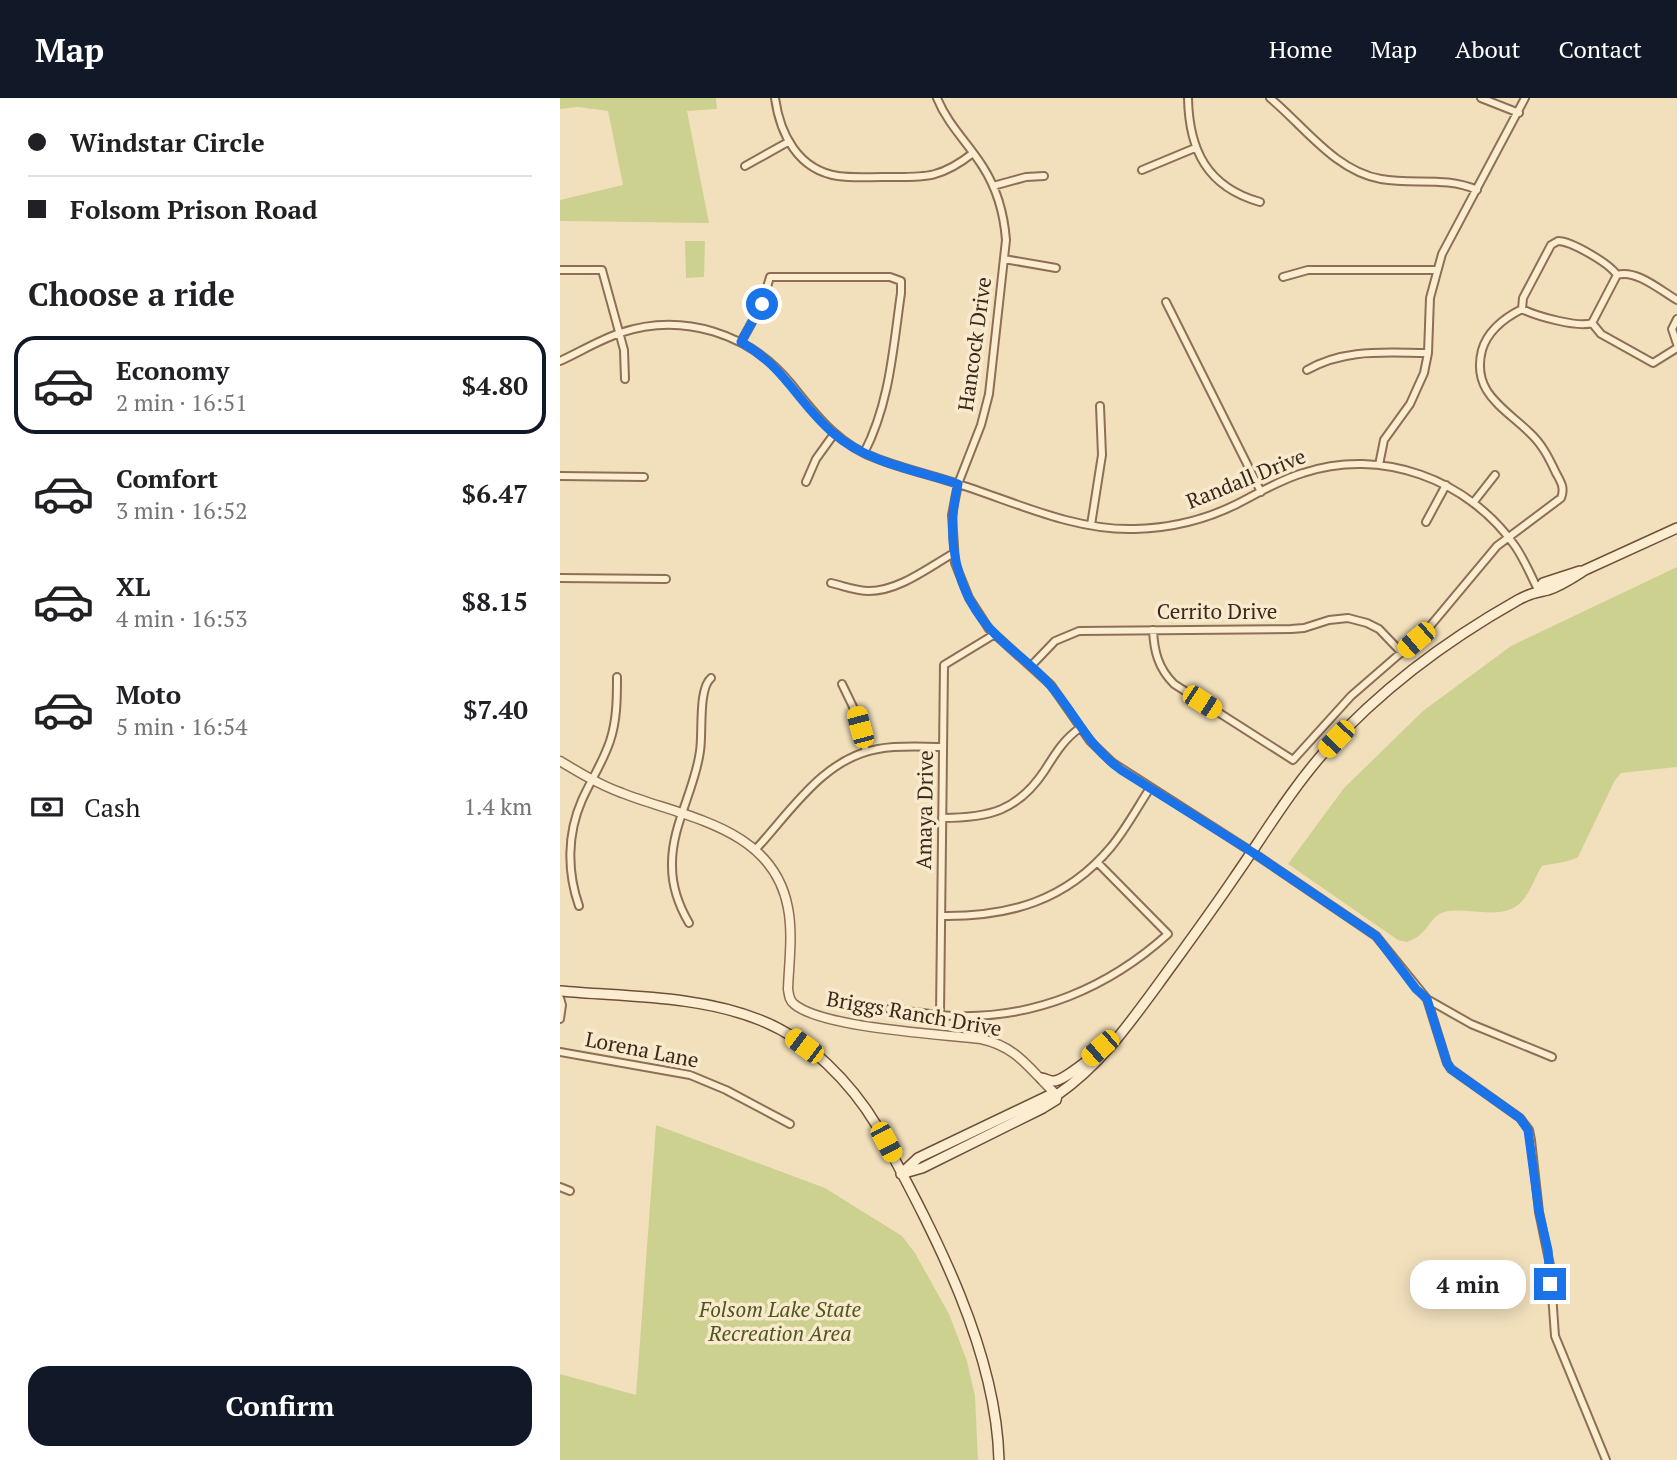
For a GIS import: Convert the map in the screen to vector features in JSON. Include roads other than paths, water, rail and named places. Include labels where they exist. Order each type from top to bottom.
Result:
[{"type":"main road","points":[[901,1174],[922,1168],[1043,1108],[1088,1071],[1118,1039],[1305,776],[1325,751],[1370,705],[1403,677],[1446,645],[1538,590],[1548,590],[1677,528]]},
{"type":"main road","points":[[560,991],[728,1009],[762,1020],[792,1037],[844,1082],[867,1109],[961,1298],[982,1353],[993,1401],[999,1460]]},
{"type":"main road","points":[[1041,1077],[1051,1081],[1061,1080],[1100,1048],[1118,1039]]},
{"type":"street","points":[[775,98],[780,124],[788,142],[800,157],[816,169],[834,175],[933,176],[951,169],[973,153]]},
{"type":"street","name":"Hancock Drive","points":[[937,98],[947,120],[973,153],[993,186],[1005,228],[989,394],[981,425],[958,484],[952,515],[954,553],[968,598],[995,635],[1051,685],[1090,741],[1113,763],[1376,936],[1416,989],[1427,999]]},
{"type":"street","points":[[1188,98],[1188,118],[1195,148],[1207,169],[1224,186],[1260,202]]},
{"type":"street","points":[[1270,98],[1279,101],[1334,156],[1358,172],[1391,180],[1457,183],[1477,190]]},
{"type":"street","points":[[1481,98],[1519,113]]},
{"type":"street","points":[[1379,465],[1384,440],[1421,384],[1428,353],[1430,298],[1436,270],[1447,244],[1525,98]]},
{"type":"street","points":[[745,166],[788,142]]},
{"type":"street","points":[[1142,170],[1195,148]]},
{"type":"street","points":[[993,186],[1026,177],[1044,176]]},
{"type":"street","points":[[1522,309],[1523,298],[1534,277],[1551,246],[1558,241],[1567,243],[1609,266],[1617,275]]},
{"type":"street","points":[[1004,259],[1056,268]]},
{"type":"street","points":[[560,270],[602,270],[626,361],[625,379]]},
{"type":"street","points":[[1283,277],[1308,270],[1436,270]]},
{"type":"street","points":[[1617,275],[1632,274],[1677,300]]},
{"type":"street","points":[[1522,309],[1541,317],[1583,325],[1592,323],[1617,275]]},
{"type":"street","points":[[741,342],[762,304],[770,277],[890,277],[901,281],[887,392],[883,409],[864,453]]},
{"type":"street","points":[[1166,302],[1261,492]]},
{"type":"street","points":[[1153,629],[1156,656],[1165,674],[1174,684],[1293,760],[1335,712],[1426,631],[1486,557],[1557,502],[1563,493],[1562,484],[1548,456],[1529,431],[1492,399],[1481,375],[1481,357],[1488,336],[1499,324],[1522,309]]},
{"type":"street","points":[[1592,323],[1601,334],[1653,363],[1677,346],[1672,330],[1677,319]]},
{"type":"street","name":"Randall Drive","points":[[560,361],[618,333],[653,326],[685,325],[711,330],[741,342],[774,366],[834,434],[864,453],[1059,518],[1091,525],[1134,529],[1175,525],[1223,510],[1282,481],[1312,470],[1344,464],[1379,465],[1411,471],[1446,485],[1473,503],[1516,547],[1538,590]]},
{"type":"street","points":[[1307,370],[1327,360],[1349,354],[1428,353]]},
{"type":"street","points":[[1091,525],[1102,455],[1100,407]]},
{"type":"street","points":[[806,482],[816,459],[834,434]]},
{"type":"street","points":[[1473,503],[1495,475]]},
{"type":"street","points":[[560,476],[644,477]]},
{"type":"street","points":[[1426,523],[1446,485]]},
{"type":"street","points":[[831,583],[862,590],[882,589],[900,583],[954,553]]},
{"type":"street","points":[[560,578],[666,579]]},
{"type":"street","name":"Cerrito Drive","points":[[1031,666],[1049,645],[1073,632],[1086,630],[1298,629],[1329,620],[1348,618],[1379,629],[1402,653]]},
{"type":"street","name":"Amaya Drive","points":[[940,1015],[944,665],[995,635]]},
{"type":"street","points":[[579,906],[571,875],[571,839],[576,815],[607,751],[614,728],[617,677]]},
{"type":"street","points":[[689,923],[678,901],[672,851],[700,753],[704,686],[711,678]]},
{"type":"street","points":[[842,684],[856,713],[866,751]]},
{"type":"street","points":[[942,818],[970,818],[989,814],[1018,800],[1038,780],[1065,741],[1080,728]]},
{"type":"street","points":[[756,849],[837,763],[866,751],[895,747],[943,747]]},
{"type":"street","name":"Briggs Ranch Drive","points":[[560,761],[621,793],[726,830],[756,849],[776,876],[788,908],[788,989],[789,999],[793,1003],[817,1016],[841,1022],[981,1039],[1002,1044],[1041,1077],[1042,1082],[1057,1095]]},
{"type":"street","points":[[941,916],[979,916],[1024,906],[1060,890],[1097,862],[1120,835],[1150,788]]},
{"type":"street","points":[[889,1009],[940,1015],[992,1015],[1051,1003],[1093,987],[1148,952],[1168,934],[1097,862]]},
{"type":"street","points":[[560,998],[560,1018]]},
{"type":"street","points":[[1427,999],[1471,1024],[1552,1057]]},
{"type":"street","points":[[1427,999],[1451,1069],[1520,1118],[1528,1130],[1539,1212],[1548,1250],[1555,1336],[1605,1460]]},
{"type":"street","name":"Lorena Lane","points":[[560,1052],[690,1075],[726,1090],[790,1124]]},
{"type":"street","points":[[560,1187],[570,1191]]},
{"type":"park label","name":"Folsom Lake State Recreation Area","points":[[780,1322]]}]
